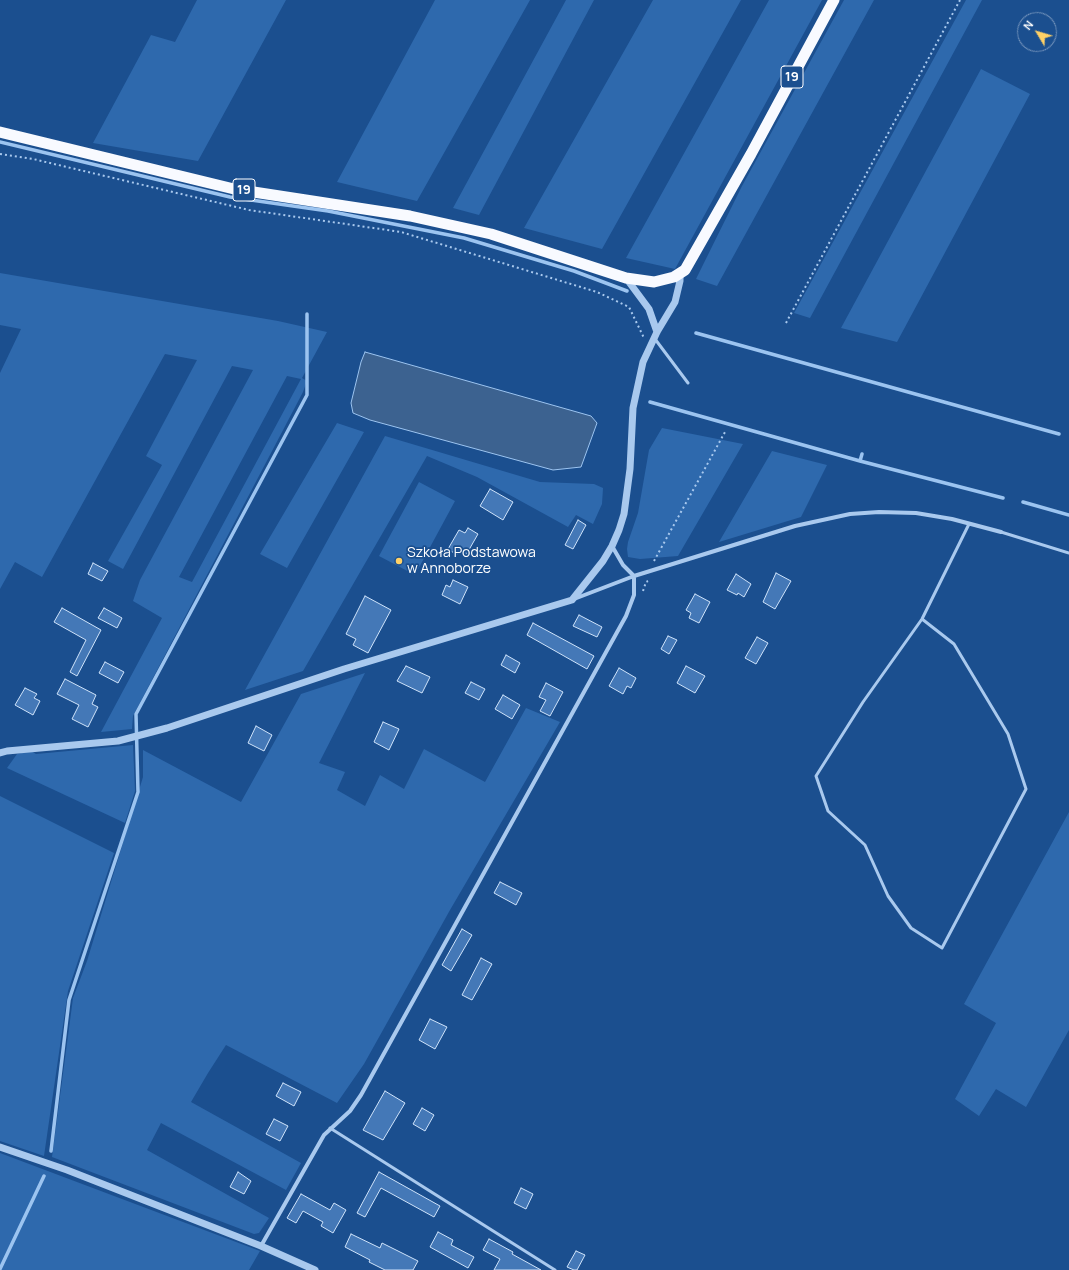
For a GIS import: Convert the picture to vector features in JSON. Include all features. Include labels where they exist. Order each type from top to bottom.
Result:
[{"type":"highway","name":"19","points":[[0,132],[234,189],[410,216],[491,234],[626,278],[654,282],[680,274],[685,270],[751,154],[834,0]]},
{"type":"street","points":[[572,600],[596,570],[612,546],[624,514],[630,470],[633,408],[643,362],[655,335],[675,302],[680,281],[680,274]]},
{"type":"street","points":[[626,278],[649,309],[655,335]]},
{"type":"street","points":[[0,753],[6,751],[118,741],[167,728],[344,669],[572,600],[652,570],[795,526],[850,514],[879,512],[916,514],[952,519],[1001,532]]},
{"type":"street","points":[[261,1246],[324,1135],[350,1111],[361,1095],[626,616],[634,595],[634,576],[623,565],[612,546]]},
{"type":"street","points":[[0,1147],[68,1170],[261,1246],[315,1270]]},
{"type":"lane","points":[[655,335],[688,383]]},
{"type":"lane","points":[[922,619],[954,644],[1008,734],[1026,789],[942,948],[911,928],[906,922],[888,896],[865,845],[828,811],[816,776],[863,702],[922,619],[969,524]]},
{"type":"lane","points":[[1001,532],[1069,553]]},
{"type":"lane","points":[[330,1128],[555,1270]]},
{"type":"path","points":[[786,323],[960,0]]},
{"type":"path","points":[[0,154],[33,159],[249,210],[401,232],[597,292],[630,307],[641,330],[647,353]]},
{"type":"path","points":[[652,570],[654,558],[725,432]]},
{"type":"shaded area","points":[[197,0],[286,0],[198,161],[93,143],[151,35],[175,42]]},
{"type":"shaded area","points":[[435,0],[530,0],[417,201],[337,182]]},
{"type":"shaded area","points":[[566,0],[594,0],[479,215],[453,208]]},
{"type":"shaded area","points":[[653,0],[741,0],[602,249],[524,228]]},
{"type":"shaded area","points":[[769,0],[822,0],[675,269],[626,258]]},
{"type":"shaded area","points":[[844,0],[874,0],[717,286],[696,279],[742,186]]},
{"type":"shaded area","points":[[966,0],[982,0],[810,318],[794,313]]},
{"type":"shaded area","points":[[981,69],[1030,94],[897,342],[841,328]]},
{"type":"shaded area","points":[[0,273],[278,321],[327,332],[302,378],[307,381],[303,392],[133,716],[132,729],[101,732],[162,618],[133,601],[140,580],[253,370],[232,366],[123,569],[108,561],[162,465],[146,456],[197,360],[165,354],[42,577],[15,562],[0,589],[0,373],[21,329],[0,325]],"holes":[[[287,376],[301,379],[192,582],[179,577]]]},
{"type":"shaded area","points":[[365,352],[591,416],[597,423],[581,467],[553,470],[370,420],[353,413],[351,403],[361,362]]},
{"type":"shaded area","points":[[337,423],[364,432],[287,568],[260,554]]},
{"type":"shaded area","points":[[662,428],[743,444],[678,556],[640,559],[628,557],[628,542],[638,513],[649,450]]},
{"type":"shaded area","points":[[385,436],[540,482],[594,484],[603,488],[602,504],[593,524],[576,515],[568,527],[477,477],[427,456],[303,671],[245,690]]},
{"type":"shaded area","points":[[772,451],[827,465],[801,517],[719,542]]},
{"type":"shaded area","points":[[419,482],[455,501],[415,575],[379,556]]},
{"type":"shaded area","points":[[365,673],[319,763],[345,772],[337,790],[365,806],[380,775],[404,789],[424,749],[485,782],[526,708],[560,722],[450,910],[364,1064],[337,1103],[226,1045],[191,1102],[301,1163],[286,1190],[161,1123],[147,1150],[269,1218],[259,1233],[254,1234],[52,1157],[73,998],[87,961],[143,777],[143,750],[241,802],[301,694]]},
{"type":"shaded area","points":[[133,745],[135,791],[125,823],[7,768],[17,754],[31,751],[36,754]]},
{"type":"shaded area","points":[[0,796],[114,853],[68,991],[44,1156],[0,1141]]},
{"type":"shaded area","points":[[1069,812],[1069,1030],[1026,1107],[996,1089],[979,1116],[955,1099],[996,1023],[964,1004]]},
{"type":"shaded area","points":[[0,1153],[260,1251],[249,1270],[0,1270]]},
{"type":"building","points":[[490,489],[513,502],[503,520],[480,506]]},
{"type":"building","points":[[578,520],[586,525],[573,549],[565,545]]},
{"type":"building","points":[[468,528],[478,534],[466,555],[459,551],[457,555],[448,549],[459,530],[465,533]]},
{"type":"building","points":[[93,563],[108,571],[102,581],[88,574]]},
{"type":"building","points":[[776,573],[791,581],[775,609],[763,602]]},
{"type":"building","points":[[736,574],[751,584],[744,597],[738,593],[737,595],[727,590]]},
{"type":"building","points":[[453,580],[468,587],[460,604],[442,595],[446,585],[450,587]]},
{"type":"building","points":[[695,594],[710,602],[699,623],[689,618],[691,613],[686,610]]},
{"type":"building","points":[[365,596],[391,610],[368,653],[353,645],[356,639],[346,634]]},
{"type":"building","points":[[62,608],[101,630],[77,676],[70,672],[86,640],[54,622]]},
{"type":"building","points":[[104,608],[122,618],[117,628],[98,618]]},
{"type":"building","points":[[579,615],[602,627],[597,637],[573,626]]},
{"type":"building","points":[[533,623],[594,656],[587,669],[527,635]]},
{"type":"building","points":[[668,636],[677,640],[669,654],[661,649]]},
{"type":"building","points":[[757,637],[768,643],[756,664],[745,658]]},
{"type":"building","points":[[506,655],[520,663],[515,673],[501,665]]},
{"type":"building","points":[[105,662],[124,672],[118,683],[99,673]]},
{"type":"building","points":[[406,666],[430,677],[422,693],[397,681]]},
{"type":"building","points":[[686,666],[705,676],[695,693],[677,683]]},
{"type":"building","points":[[619,668],[636,678],[631,688],[627,686],[623,694],[609,686]]},
{"type":"building","points":[[65,679],[96,695],[92,704],[98,707],[88,727],[72,719],[79,705],[57,694]]},
{"type":"building","points":[[471,682],[485,689],[479,700],[465,693]]},
{"type":"building","points":[[546,683],[563,692],[550,716],[540,711],[546,700],[539,697]]},
{"type":"building","points":[[25,688],[37,694],[34,698],[40,701],[33,715],[15,705]]},
{"type":"building","points":[[503,695],[520,705],[512,719],[495,709]]},
{"type":"building","points":[[383,722],[399,729],[389,750],[374,742]]},
{"type":"building","points":[[256,726],[272,735],[264,751],[248,743]]},
{"type":"building","points":[[500,882],[522,893],[516,905],[494,893]]},
{"type":"building","points":[[462,929],[472,935],[451,971],[442,965]]},
{"type":"building","points":[[481,958],[492,964],[472,1000],[462,995]]},
{"type":"building","points":[[430,1019],[447,1027],[435,1049],[419,1040]]},
{"type":"building","points":[[283,1083],[301,1092],[294,1106],[276,1096]]},
{"type":"building","points":[[385,1091],[405,1103],[383,1140],[363,1130]]},
{"type":"building","points":[[422,1108],[434,1115],[425,1131],[413,1124]]},
{"type":"building","points":[[274,1119],[288,1126],[280,1141],[266,1134]]},
{"type":"building","points":[[238,1172],[251,1181],[244,1194],[230,1187]]},
{"type":"building","points":[[379,1172],[440,1206],[434,1217],[381,1188],[365,1217],[357,1213]]},
{"type":"building","points":[[521,1188],[533,1194],[526,1209],[514,1203]]},
{"type":"building","points":[[301,1194],[330,1210],[334,1203],[346,1210],[333,1233],[321,1226],[323,1222],[303,1211],[296,1223],[287,1218]]},
{"type":"building","points":[[438,1232],[453,1240],[451,1245],[474,1257],[468,1268],[430,1247]]},
{"type":"building","points":[[351,1234],[380,1248],[382,1243],[418,1261],[413,1270],[385,1270],[345,1247]]},
{"type":"building","points":[[489,1239],[541,1270],[494,1270],[500,1259],[483,1250]]},
{"type":"building","points":[[576,1251],[585,1255],[577,1270],[574,1270],[567,1267]]},
{"type":"waterway","points":[[0,142],[230,197],[328,211],[464,238],[574,271],[627,291]]},
{"type":"waterway","points":[[51,1151],[69,1000],[138,792],[136,714],[307,395],[307,314]]},
{"type":"waterway","points":[[696,333],[1059,434]]},
{"type":"waterway","points":[[650,402],[860,461],[1003,498]]},
{"type":"waterway","points":[[860,461],[862,454]]},
{"type":"waterway","points":[[1023,502],[1069,515]]},
{"type":"waterway","points":[[0,1269],[44,1176]]},
{"type":"place","name":"Szkoła Podstawowa w Annoborze","points":[[399,561]]}]
